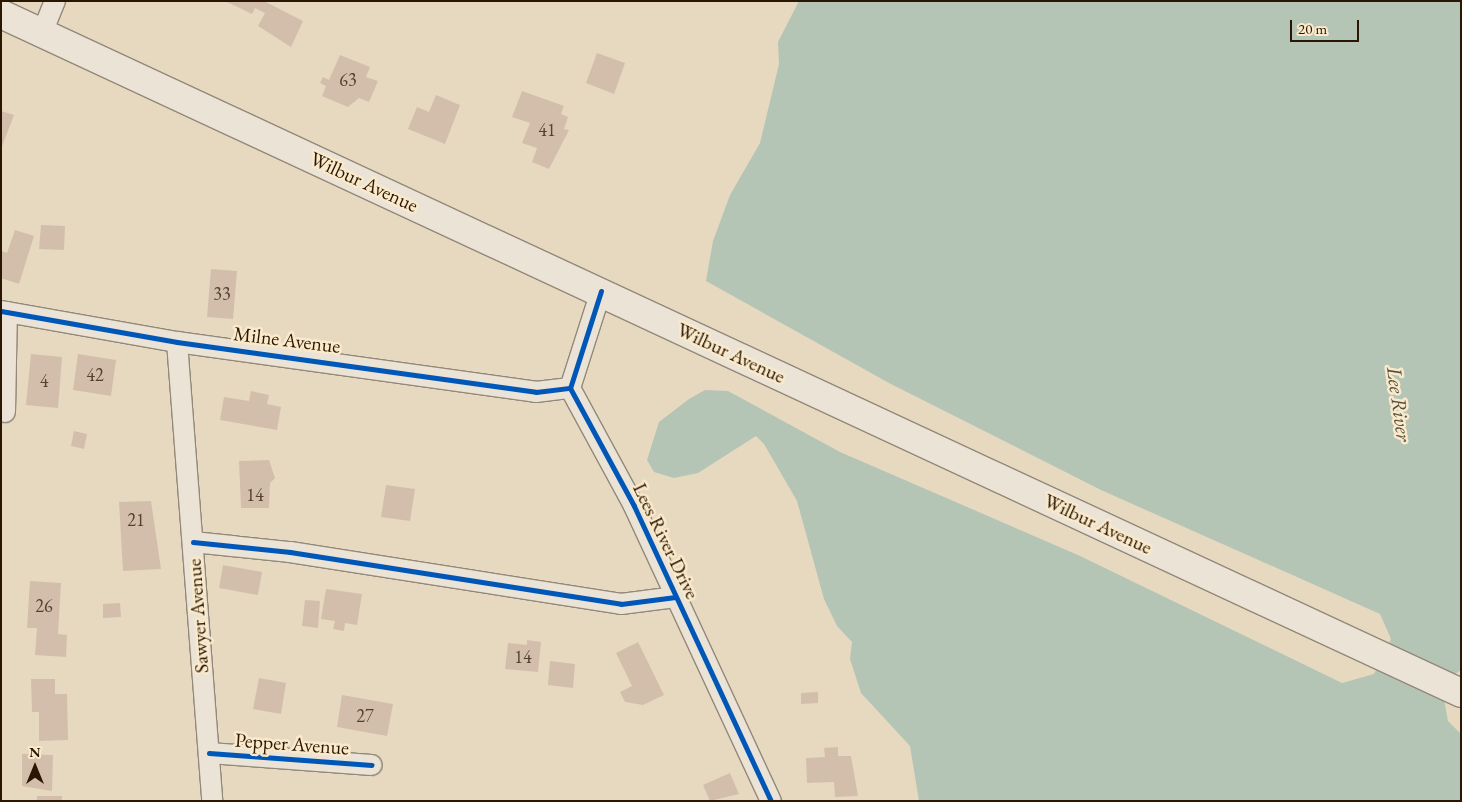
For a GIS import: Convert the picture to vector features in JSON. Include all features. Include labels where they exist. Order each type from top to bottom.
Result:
[{"type":"main road","name":"Wilbur Avenue","points":[[1,14],[1461,693]]},
{"type":"street","points":[[42,33],[55,1]]},
{"type":"street","points":[[570,388],[601,292]]},
{"type":"street","points":[[4,311],[5,412]]},
{"type":"street","name":"Milne Avenue","points":[[4,311],[177,342],[536,392],[570,388]]},
{"type":"street","name":"Sawyer Avenue","points":[[177,342],[212,801]]},
{"type":"street","name":"Lees River Drive","points":[[570,388],[676,597],[771,801]]},
{"type":"street","points":[[193,542],[290,552],[621,604],[676,597]]},
{"type":"street","name":"Pepper Avenue","points":[[209,753],[372,765]]},
{"type":"water","name":"Lee River","points":[[799,1],[1461,1],[1461,670],[1451,677],[1444,699],[1448,721],[1461,734],[1461,801],[919,801],[910,746],[861,693],[850,659],[852,642],[837,626],[824,599],[797,501],[764,444],[756,436],[698,473],[674,478],[654,472],[647,460],[659,422],[689,399],[705,390],[728,391],[840,452],[1078,555],[1342,683],[1374,674],[1391,639],[1380,614],[1101,490],[889,383],[706,281],[713,241],[730,195],[760,143],[779,64],[778,42]]},
{"type":"building","points":[[225,1],[264,1],[303,21],[291,47],[258,26],[265,13],[255,8],[252,14]]},
{"type":"building","points":[[597,53],[625,63],[614,94],[586,83]]},
{"type":"building","points":[[340,55],[370,67],[366,77],[378,81],[369,102],[359,98],[348,107],[322,96],[326,86],[320,83],[323,77],[329,80]]},
{"type":"building","points":[[522,91],[564,106],[561,114],[568,117],[564,129],[569,130],[549,169],[532,162],[537,148],[522,143],[530,123],[512,117]]},
{"type":"building","points":[[436,95],[460,105],[445,144],[408,129],[417,107],[429,112]]},
{"type":"building","points":[[1,111],[14,115],[1,149]]},
{"type":"building","points":[[41,225],[65,226],[64,250],[39,249]]},
{"type":"building","points":[[15,230],[34,236],[19,284],[1,278],[1,251],[7,253]]},
{"type":"building","points":[[211,269],[237,271],[233,319],[207,317]]},
{"type":"building","points":[[31,354],[62,357],[58,408],[26,405]]},
{"type":"building","points":[[78,354],[116,360],[111,396],[73,390]]},
{"type":"building","points":[[251,391],[269,395],[267,404],[281,407],[277,430],[220,420],[224,397],[249,401]]},
{"type":"building","points":[[74,431],[87,434],[84,449],[71,446]]},
{"type":"building","points":[[269,460],[275,478],[270,483],[269,508],[241,508],[239,461]]},
{"type":"building","points":[[386,485],[415,489],[410,521],[381,517]]},
{"type":"building","points":[[151,501],[161,569],[123,571],[119,502]]},
{"type":"building","points":[[223,565],[262,572],[258,595],[219,588]]},
{"type":"building","points":[[30,581],[61,583],[58,634],[67,635],[66,657],[35,655],[37,628],[27,628]]},
{"type":"building","points":[[326,589],[362,594],[357,625],[345,623],[344,631],[333,629],[335,621],[321,619]]},
{"type":"building","points":[[305,600],[320,601],[318,628],[302,626]]},
{"type":"building","points":[[120,603],[121,617],[103,618],[103,604]]},
{"type":"building","points":[[527,640],[541,642],[538,672],[505,669],[508,643],[527,645]]},
{"type":"building","points":[[638,642],[664,695],[643,705],[625,702],[620,692],[632,686],[616,653]]},
{"type":"building","points":[[550,661],[575,664],[573,688],[548,685]]},
{"type":"building","points":[[259,678],[286,683],[281,714],[253,709]]},
{"type":"building","points":[[31,679],[55,679],[55,694],[67,694],[68,740],[39,741],[39,712],[32,712]]},
{"type":"building","points":[[818,692],[818,703],[801,704],[801,693]]},
{"type":"building","points":[[342,695],[393,704],[387,736],[337,727]]},
{"type":"building","points":[[838,747],[838,756],[851,756],[858,796],[835,797],[834,782],[807,783],[806,758],[825,757],[824,748]]},
{"type":"building","points":[[22,754],[53,755],[52,791],[22,786]]},
{"type":"building","points":[[730,773],[739,794],[710,801],[703,785]]},
{"type":"building","points":[[37,796],[62,796],[62,801],[37,801]]},
{"type":"cycle path","points":[[601,291],[570,388],[634,506],[771,801]]},
{"type":"cycle path","points":[[1,311],[177,342],[536,392],[570,388]]},
{"type":"cycle path","points":[[193,542],[290,552],[621,604],[676,597]]},
{"type":"cycle path","points":[[209,753],[372,765]]}]
